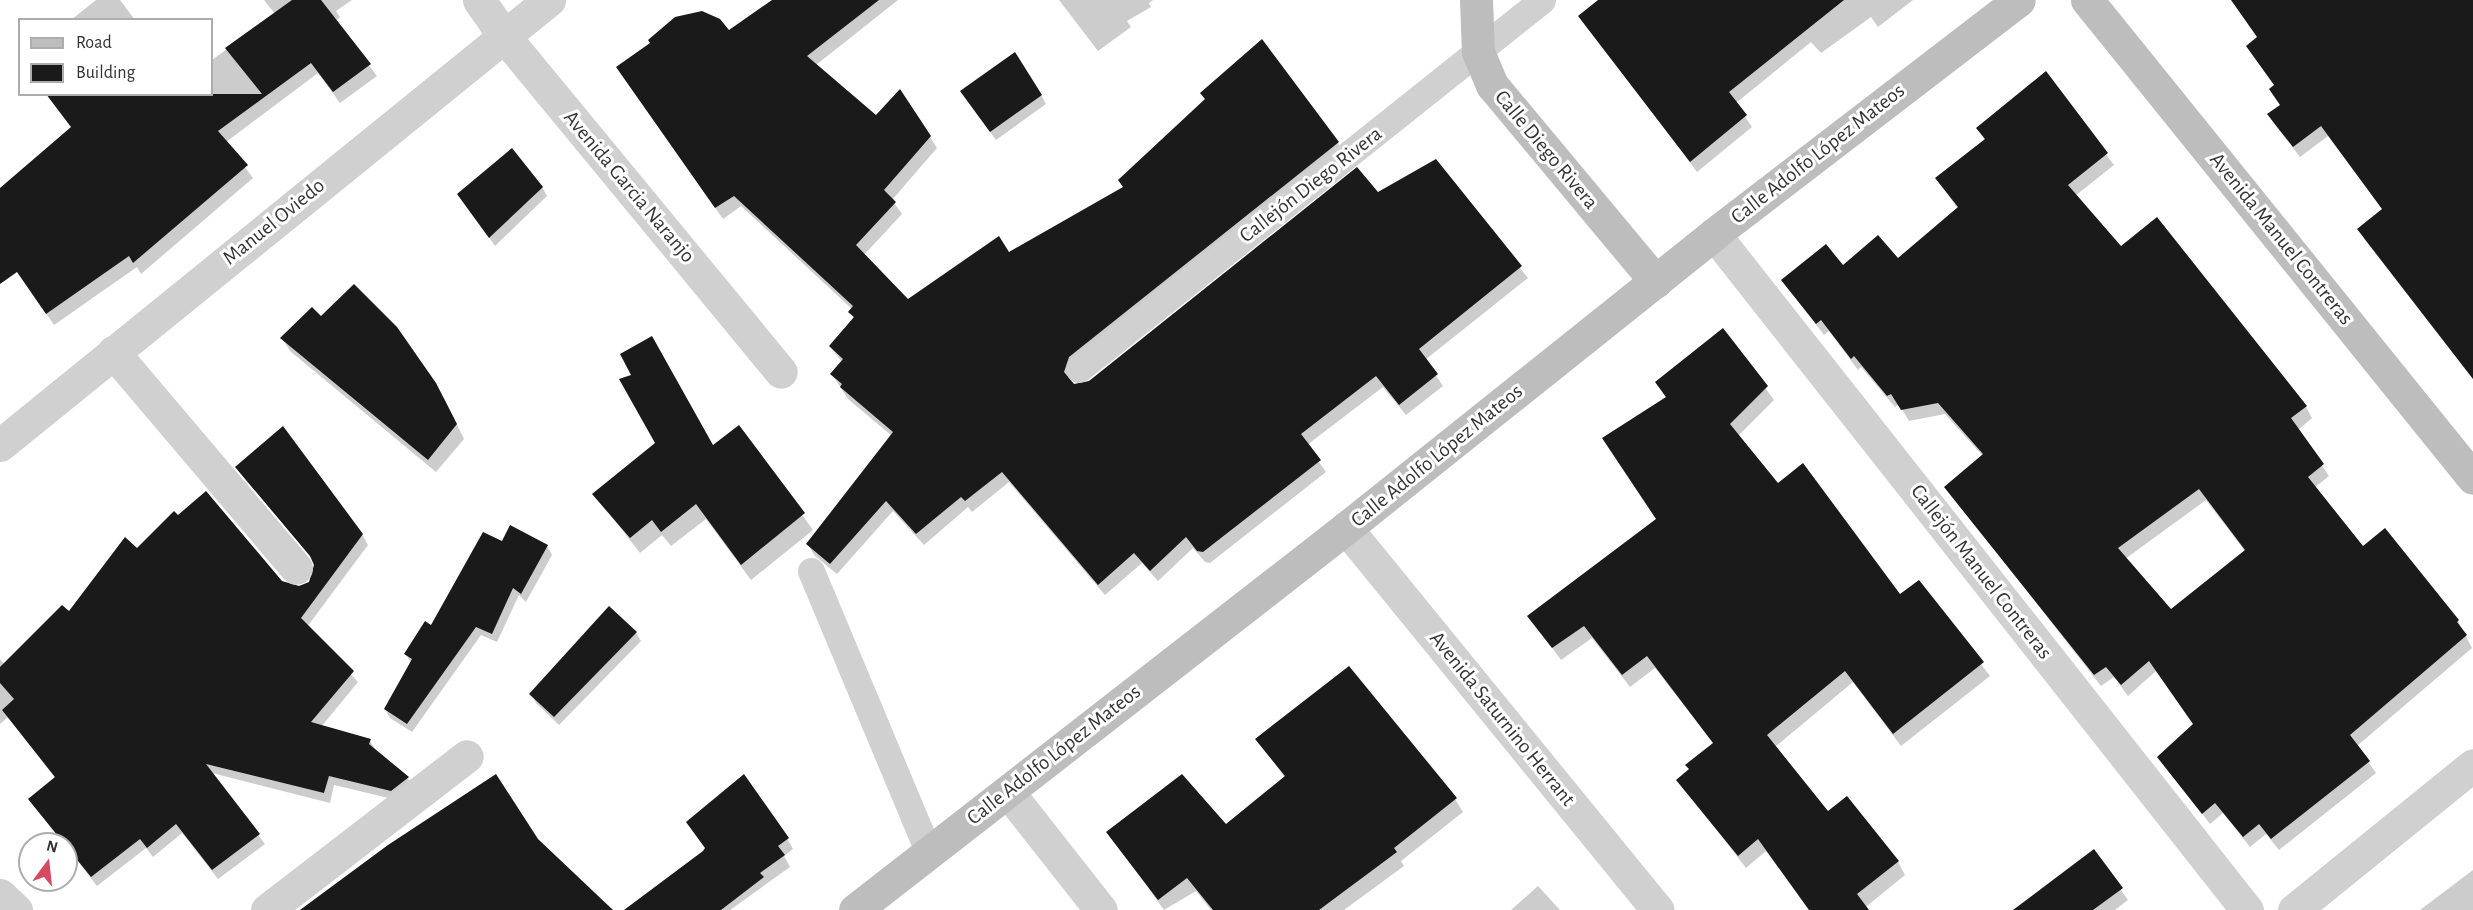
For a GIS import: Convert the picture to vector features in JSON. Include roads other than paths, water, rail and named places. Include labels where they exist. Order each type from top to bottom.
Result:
[{"type":"main road","name":"Calle Diego Rivera","points":[[1476,0],[1478,52],[1492,85],[1656,282]]},
{"type":"main road","name":"Calle Adolfo López Mateos","points":[[855,910],[1346,528],[1714,234],[2019,0]]},
{"type":"main road","name":"Avenida Manuel Contreras","points":[[2087,0],[2473,478]]},
{"type":"street","name":"Avenida Garcia Naranjo","points":[[479,0],[504,36],[781,372]]},
{"type":"street","name":"Manuel Oviedo","points":[[0,445],[549,0]]},
{"type":"street","name":"Callejón Manuel Contreras","points":[[1714,234],[2247,910]]},
{"type":"street","points":[[113,352],[296,568]]},
{"type":"street","name":"Avenida Saturnino Herrant","points":[[1346,528],[1658,910]]},
{"type":"street","points":[[267,910],[467,756]]},
{"type":"street","points":[[2294,910],[2473,765]]},
{"type":"street","points":[[1008,792],[1101,910]]},
{"type":"street","points":[[0,895],[16,910]]},
{"type":"lane","name":"Callejón Diego Rivera","points":[[1079,369],[1542,0]]},
{"type":"lane","points":[[811,571],[928,851]]}]
